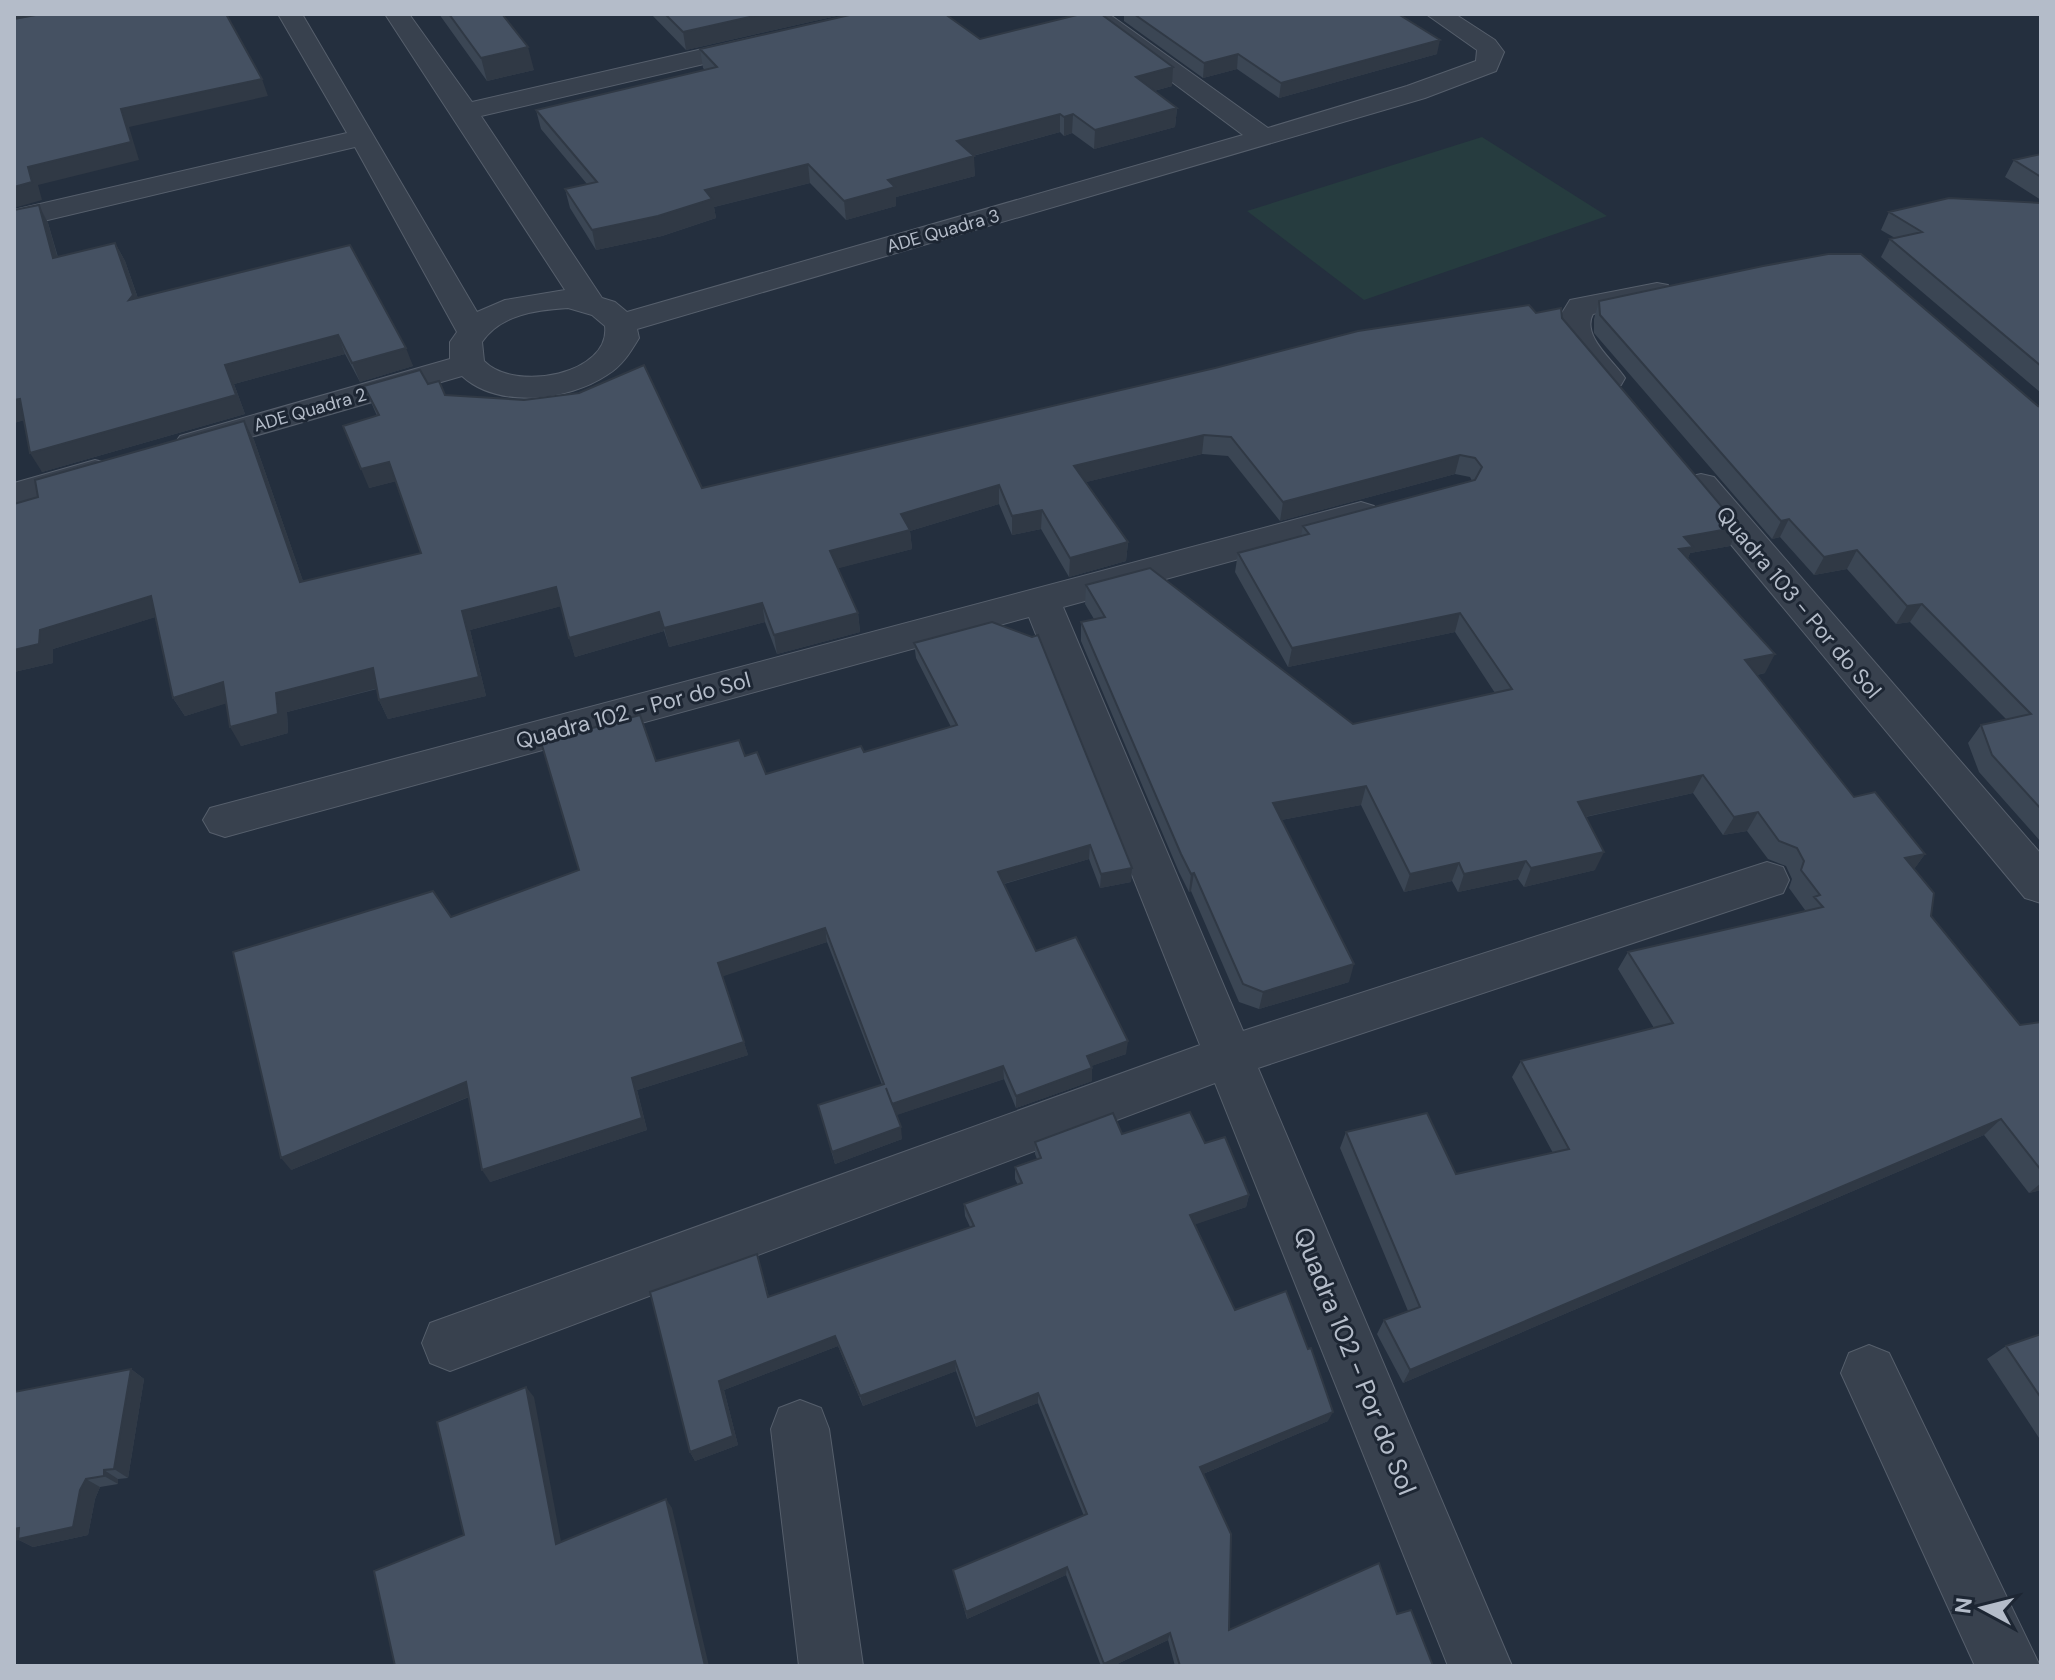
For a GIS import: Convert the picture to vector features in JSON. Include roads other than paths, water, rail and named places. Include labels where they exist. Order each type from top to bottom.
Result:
[{"type":"street","points":[[290,14],[363,137],[470,348],[477,375],[494,384],[516,388],[565,383],[606,364],[618,350],[623,337],[621,324],[614,315],[589,303],[465,112],[397,14]]},
{"type":"street","points":[[1093,14],[1264,138]]},
{"type":"street","name":"ADE Quadra 3","points":[[621,324],[1264,138],[1430,88],[1487,66],[1491,52],[1486,45],[1438,14]]},
{"type":"street","points":[[465,112],[784,38]]},
{"type":"street","points":[[14,219],[363,137]]},
{"type":"street","points":[[1627,398],[1575,335],[1573,321],[1581,307],[1689,285]]},
{"type":"street","name":"ADE Quadra 2","points":[[165,451],[470,348],[486,320],[525,303],[569,299],[589,303]]},
{"type":"street","name":"Quadra 103 - Por do Sol","points":[[1678,459],[2041,885]]},
{"type":"street","points":[[14,495],[120,464]]},
{"type":"street","name":"Quadra 102 - Por do Sol","points":[[225,820],[1394,505]]},
{"type":"street","name":"Quadra 102 - Por do Sol","points":[[1041,600],[1480,1666]]},
{"type":"street","points":[[450,1343],[1230,1056],[1767,880]]},
{"type":"street","points":[[1869,1373],[2008,1666]]},
{"type":"street","points":[[800,1429],[831,1666]]}]
